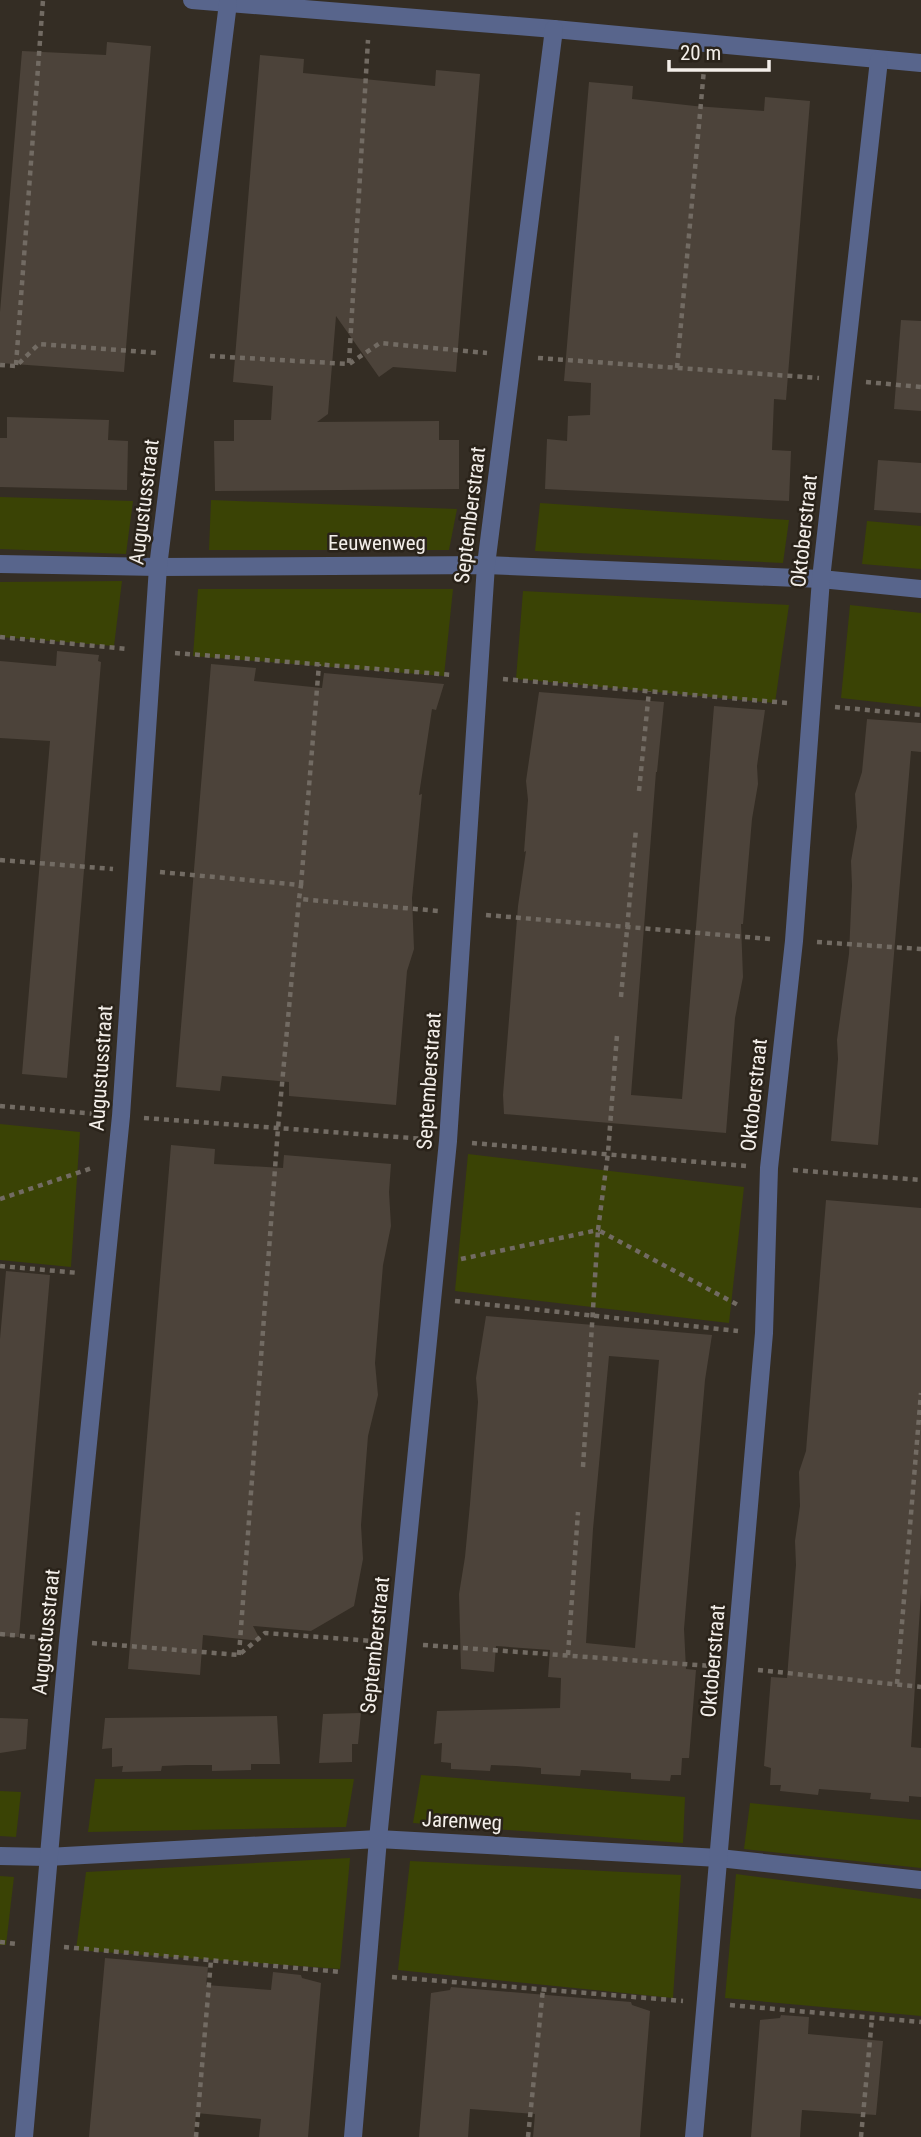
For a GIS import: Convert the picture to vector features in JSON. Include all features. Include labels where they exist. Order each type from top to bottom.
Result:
[{"type":"street","points":[[192,0],[370,13],[921,63]]},
{"type":"street","name":"Augustusstraat","points":[[24,2137],[47,1857],[116,1160],[158,567],[228,3]]},
{"type":"street","name":"Septemberstraat","points":[[353,2137],[378,1839],[448,1141],[486,565],[554,29]]},
{"type":"street","name":"Oktoberstraat","points":[[694,2137],[764,1326],[769,1168],[794,941],[821,579],[879,60]]},
{"type":"street","name":"Eeuwenweg","points":[[0,564],[158,567],[486,565],[821,579],[921,589]]},
{"type":"street","name":"Jarenweg","points":[[0,1856],[47,1857],[378,1839],[719,1858],[921,1880]]},
{"type":"path","points":[[16,366],[43,0]]},
{"type":"path","points":[[349,364],[370,13]]},
{"type":"path","points":[[677,368],[706,44]]},
{"type":"path","points":[[0,365],[16,366],[39,345],[349,364],[380,343],[512,356],[921,387]]},
{"type":"path","points":[[301,885],[319,664]]},
{"type":"path","points":[[639,791],[649,691]]},
{"type":"path","points":[[621,997],[636,830]]},
{"type":"path","points":[[239,1655],[278,1128],[299,899]]},
{"type":"path","points":[[583,1467],[597,1230],[608,1153],[617,1035]]},
{"type":"path","points":[[0,1199],[116,1160]]},
{"type":"path","points":[[436,1265],[597,1230],[764,1326]]},
{"type":"path","points":[[0,1266],[105,1275]]},
{"type":"path","points":[[432,1299],[593,1316],[764,1326]]},
{"type":"path","points":[[897,1684],[921,1393]]},
{"type":"path","points":[[568,1655],[578,1513]]},
{"type":"path","points":[[0,1634],[239,1655],[265,1633],[736,1668],[921,1687]]},
{"type":"path","points":[[0,1942],[921,2022]]},
{"type":"path","points":[[196,2137],[211,1960]]},
{"type":"path","points":[[528,2137],[543,1989]]},
{"type":"path","points":[[862,2137],[872,2018]]},
{"type":"green space","points":[[0,497],[133,501],[126,554],[0,549]]},
{"type":"green space","points":[[211,500],[457,509],[449,550],[209,550]]},
{"type":"green space","points":[[540,503],[789,520],[783,563],[535,551]]},
{"type":"green space","points":[[867,521],[921,526],[921,569],[862,564]]},
{"type":"green space","points":[[122,581],[114,646],[0,637],[0,582]]},
{"type":"green space","points":[[198,589],[453,589],[444,676],[193,656]]},
{"type":"green space","points":[[523,591],[789,605],[775,703],[516,679]]},
{"type":"green space","points":[[850,605],[921,613],[921,707],[841,698]]},
{"type":"green space","points":[[0,1124],[80,1132],[71,1267],[0,1260]]},
{"type":"green space","points":[[468,1154],[744,1187],[729,1323],[455,1291]]},
{"type":"green space","points":[[421,1775],[685,1797],[683,1843],[413,1823]]},
{"type":"green space","points":[[95,1779],[354,1779],[346,1827],[88,1832]]},
{"type":"green space","points":[[0,1791],[21,1792],[16,1837],[0,1836]]},
{"type":"green space","points":[[750,1803],[921,1820],[921,1868],[744,1849]]},
{"type":"green space","points":[[350,1858],[340,1969],[76,1950],[86,1872]]},
{"type":"green space","points":[[410,1861],[681,1875],[673,1998],[398,1970]]},
{"type":"green space","points":[[736,1874],[921,1899],[921,2016],[725,1998]]},
{"type":"green space","points":[[0,1876],[14,1877],[6,1945],[0,1945]]},
{"type":"building","points":[[107,42],[151,46],[124,372],[0,363],[0,312],[22,51],[106,55]]},
{"type":"building","points":[[260,55],[304,59],[303,73],[435,86],[436,70],[480,74],[456,372],[393,367],[379,377],[336,316],[328,414],[317,422],[439,421],[439,440],[459,440],[459,489],[215,491],[214,441],[234,441],[234,420],[271,420],[273,386],[233,382]]},
{"type":"building","points":[[589,82],[633,86],[632,99],[695,106],[764,111],[765,97],[810,101],[786,400],[774,399],[772,450],[791,451],[789,501],[545,489],[547,439],[567,441],[568,416],[590,415],[591,383],[564,381]]},
{"type":"building","points":[[901,320],[921,321],[921,411],[894,409]]},
{"type":"building","points":[[7,417],[109,420],[108,440],[128,441],[127,490],[0,487],[0,438],[7,438]]},
{"type":"building","points":[[878,460],[921,463],[921,513],[874,510]]},
{"type":"building","points":[[57,651],[99,655],[98,661],[101,662],[67,1078],[22,1074],[50,741],[0,738],[0,661],[56,666]]},
{"type":"building","points":[[211,664],[256,668],[254,681],[322,688],[324,673],[444,684],[436,710],[432,709],[419,795],[422,794],[412,898],[414,949],[407,971],[396,1105],[289,1096],[289,1082],[222,1076],[220,1091],[176,1087]]},
{"type":"building","points":[[539,692],[664,702],[656,772],[631,1095],[682,1099],[714,706],[765,710],[741,924],[743,977],[735,1018],[726,1133],[504,1114],[503,1095],[518,906],[526,851],[524,852],[528,800],[526,781]]},
{"type":"building","points":[[867,719],[921,723],[921,752],[911,751],[878,1145],[831,1141],[838,1059],[837,1040],[849,954],[851,861],[857,827],[855,794],[862,772]]},
{"type":"building","points":[[171,1145],[215,1149],[214,1164],[283,1168],[284,1155],[391,1164],[391,1226],[383,1265],[375,1363],[378,1395],[368,1436],[361,1525],[363,1559],[354,1606],[311,1631],[253,1626],[261,1641],[203,1635],[200,1675],[128,1669]]},
{"type":"building","points":[[826,1200],[921,1208],[921,1593],[911,1747],[921,1748],[921,1797],[909,1796],[909,1802],[870,1799],[871,1793],[819,1789],[818,1795],[780,1791],[781,1785],[770,1785],[771,1768],[764,1766],[771,1677],[787,1678],[796,1565],[795,1541],[800,1506],[799,1472],[806,1451]]},
{"type":"building","points":[[6,1271],[50,1275],[19,1637],[0,1636],[0,1339]]},
{"type":"building","points":[[486,1316],[712,1335],[705,1380],[684,1629],[686,1669],[696,1670],[689,1758],[682,1758],[681,1775],[671,1775],[670,1781],[631,1779],[631,1773],[581,1770],[580,1776],[541,1774],[541,1768],[516,1766],[491,1765],[490,1771],[451,1769],[451,1763],[441,1762],[442,1743],[434,1744],[437,1711],[560,1708],[561,1678],[548,1677],[550,1650],[496,1646],[494,1672],[461,1669],[459,1594],[470,1504],[478,1402],[476,1378]],"holes":[[[609,1356],[659,1360],[635,1648],[586,1643],[593,1529]]]},
{"type":"building","points":[[361,1713],[358,1744],[352,1744],[352,1762],[319,1763],[323,1714]]},
{"type":"building","points":[[277,1716],[280,1764],[251,1764],[251,1770],[212,1771],[212,1765],[187,1765],[162,1766],[161,1771],[122,1772],[123,1766],[112,1767],[112,1748],[102,1749],[105,1718]]},
{"type":"building","points":[[0,1718],[28,1719],[26,1749],[0,1753]]},
{"type":"building","points":[[105,1958],[208,1967],[206,1985],[271,1990],[273,1972],[301,1975],[302,1978],[321,1983],[308,2137],[259,2137],[261,2119],[196,2113],[194,2137],[89,2137]]},
{"type":"building","points":[[451,1987],[631,2002],[632,2005],[650,2011],[640,2137],[533,2137],[535,2114],[470,2109],[468,2137],[419,2137],[431,1993],[450,1990]]},
{"type":"building","points":[[781,2015],[809,2017],[808,2034],[883,2041],[876,2115],[802,2110],[800,2137],[751,2137],[760,2020],[780,2018]]}]
